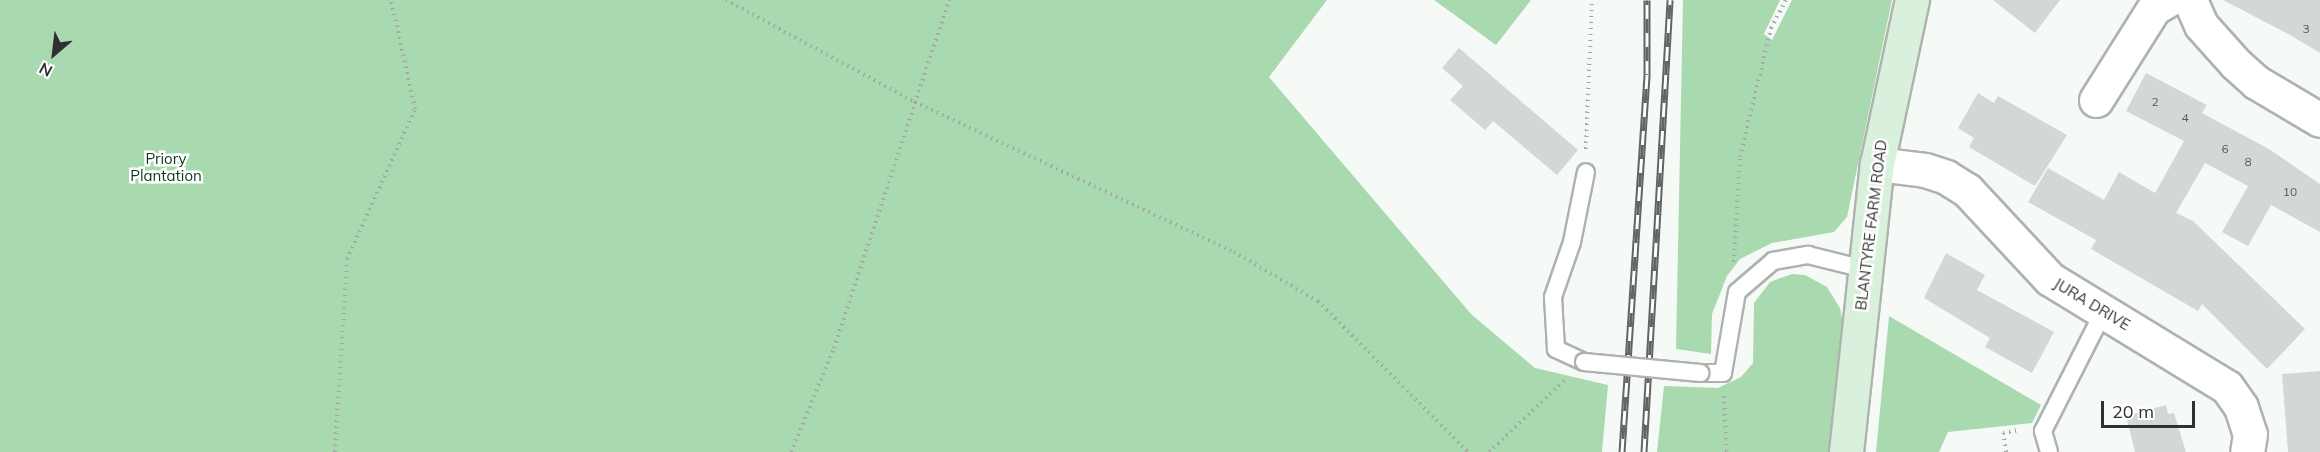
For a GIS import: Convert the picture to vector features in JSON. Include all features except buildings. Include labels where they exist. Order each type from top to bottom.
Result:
[{"type":"main road","name":"BLANTYRE FARM ROAD","points":[[1846,452],[1877,164],[1912,0]]},
{"type":"street","points":[[2096,100],[2154,8],[2168,0]]},
{"type":"street","points":[[2190,0],[2201,25],[2236,64],[2256,82],[2320,120]]},
{"type":"street","name":"JURA DRIVE","points":[[1877,164],[1925,170],[1960,186],[2050,279],[2227,387],[2241,407],[2250,434],[2247,452]]},
{"type":"lane","points":[[1586,172],[1572,242],[1553,297],[1556,349],[1584,362],[1700,373],[1723,373],[1737,292],[1773,261],[1808,255],[1864,269]]},
{"type":"lane","points":[[2049,452],[2043,431],[2104,311]]},
{"type":"path","points":[[335,452],[347,259],[415,109],[391,0]]},
{"type":"path","points":[[726,0],[915,102],[1234,252],[1318,301],[1468,452]]},
{"type":"path","points":[[791,452],[834,348],[949,0]]},
{"type":"path","points":[[1586,172],[1592,0]]},
{"type":"path","points":[[1737,292],[1733,276],[1740,157],[1771,28],[1786,0]]},
{"type":"path","points":[[1489,452],[1584,362]]},
{"type":"path","points":[[1723,373],[1727,452]]},
{"type":"green space","name":"Priory Plantation","points":[[0,0],[1327,0],[1269,77],[1471,314],[1535,368],[1608,385],[1602,452],[0,452]]},
{"type":"green space","points":[[1434,0],[1531,0],[1496,45]]},
{"type":"green space","points":[[1683,0],[1780,0],[1764,34],[1772,40],[1792,0],[1892,0],[1847,217],[1834,232],[1772,243],[1740,259],[1727,276],[1712,314],[1711,354],[1676,349]]},
{"type":"green space","points":[[1792,274],[1805,275],[1827,287],[1840,308],[1843,324],[1828,452],[1657,452],[1664,386],[1718,388],[1741,377],[1753,363],[1754,303],[1770,282]]},
{"type":"green space","points":[[1889,316],[2041,405],[2032,423],[1948,432],[1939,452],[1876,452]]},
{"type":"railway","points":[[1622,452],[1647,74],[1647,0]]},
{"type":"railway","points":[[1644,452],[1670,0]]}]
